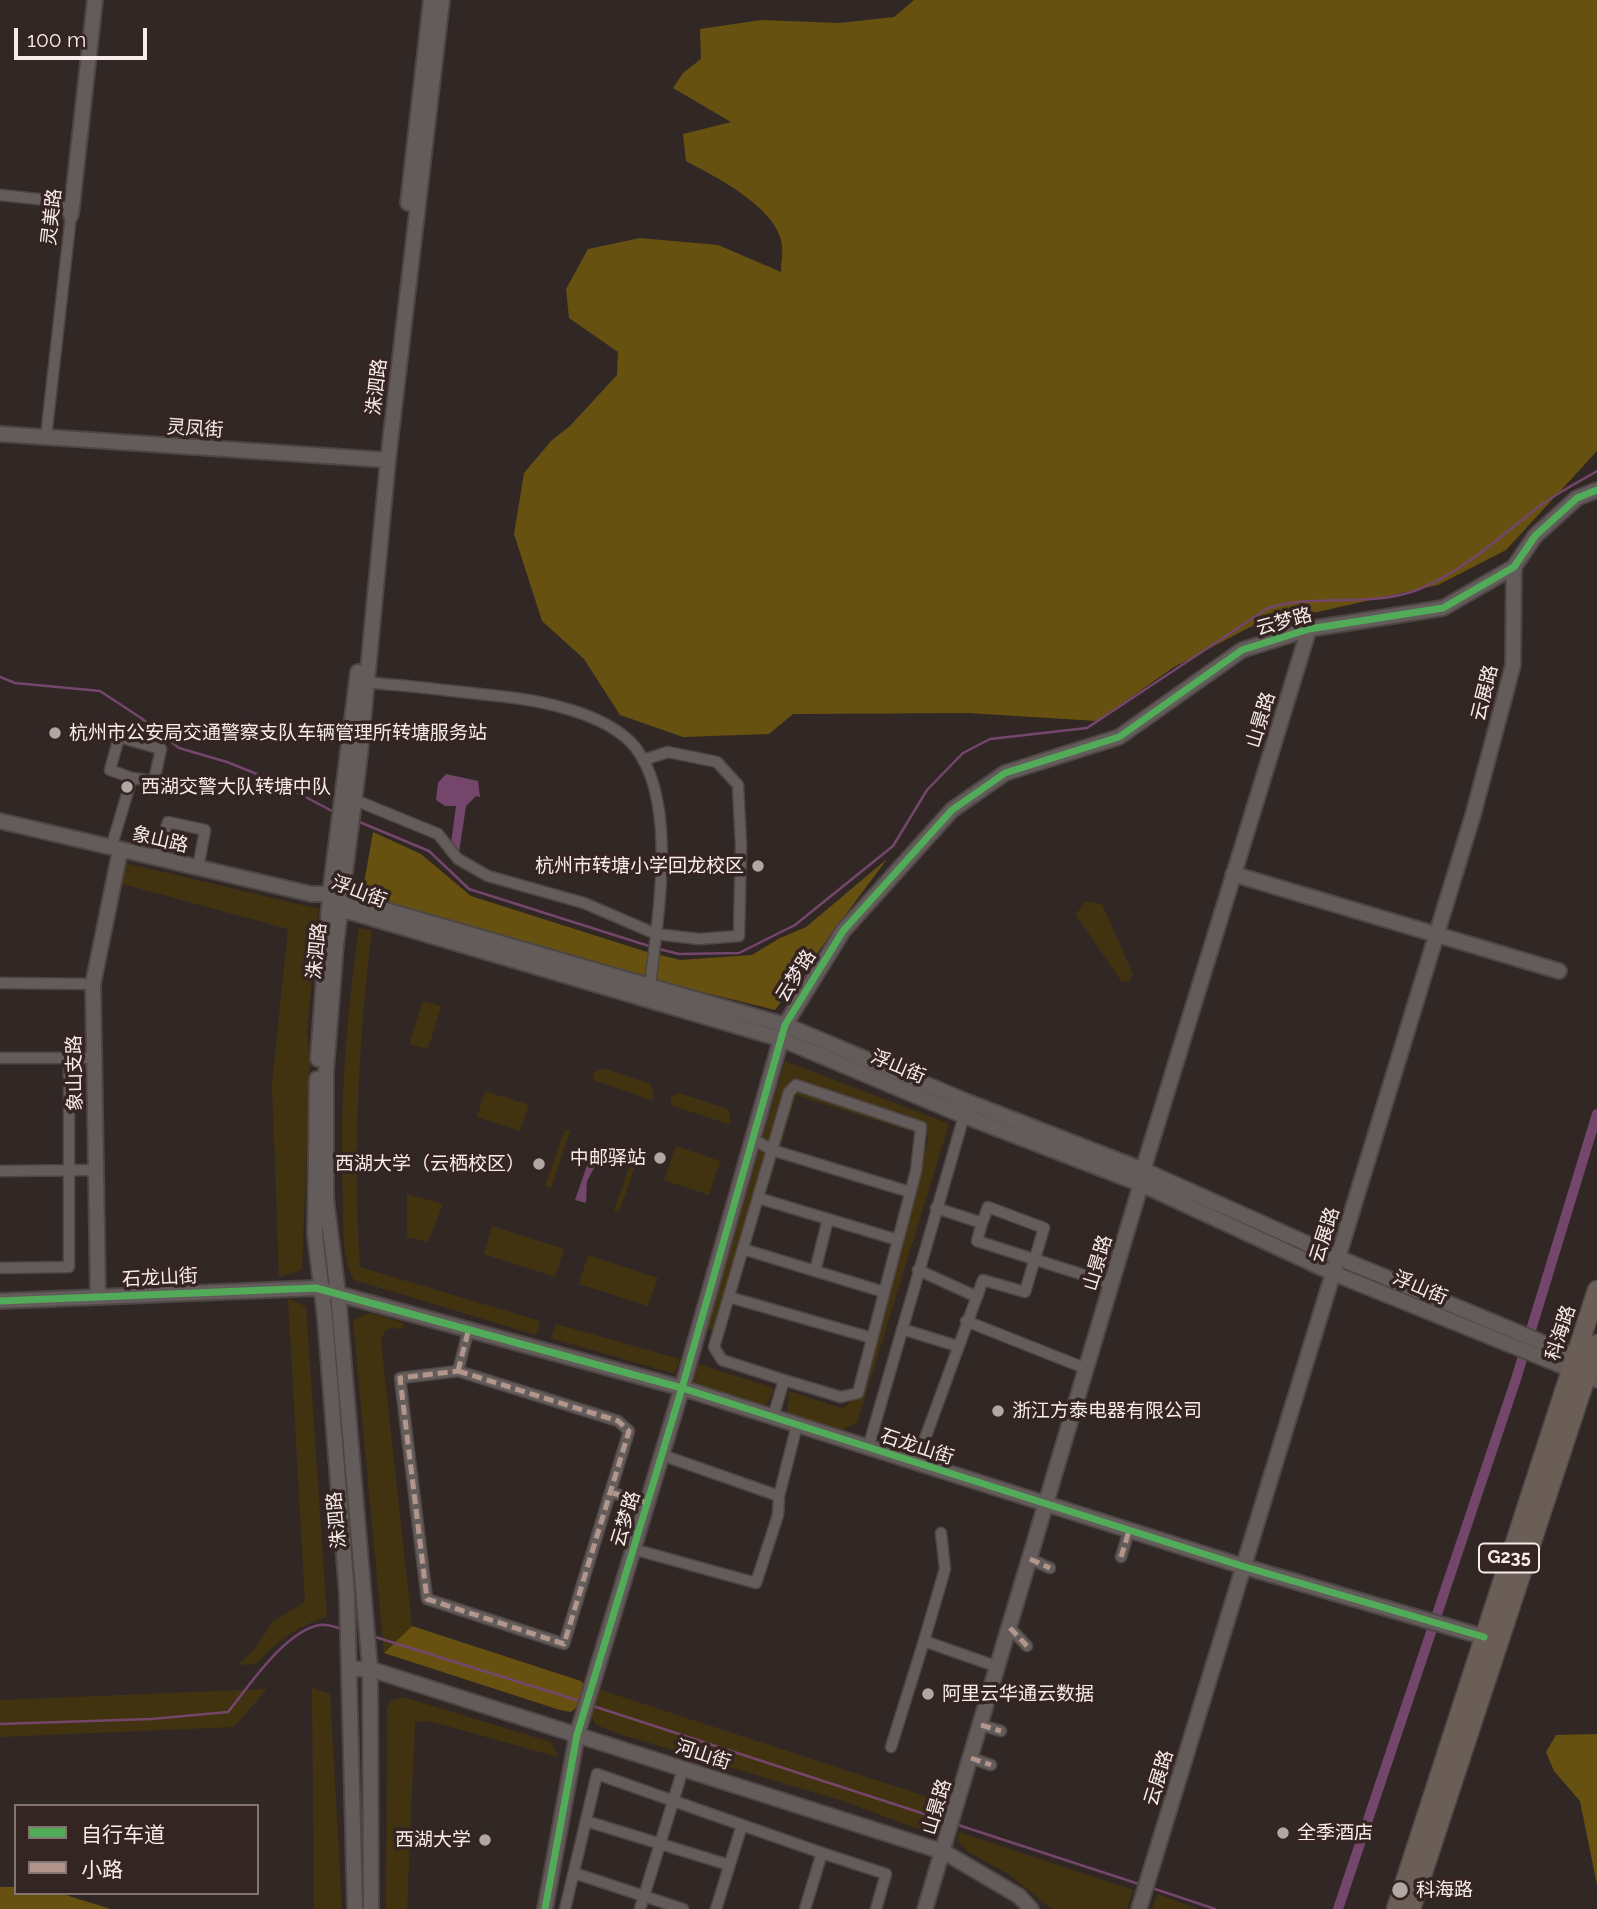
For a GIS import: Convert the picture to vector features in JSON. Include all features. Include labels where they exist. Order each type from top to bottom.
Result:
[{"type":"highway","name":"科海路","points":[[1411,1909],[1586,1368],[1597,1290]]},
{"type":"highway","name":"科海路","points":[[1396,1909],[1484,1637],[1597,1344]]},
{"type":"street","name":"灵美路","points":[[46,437],[94,0]]},
{"type":"street","name":"洙泗路","points":[[355,1909],[348,1635],[315,1235],[314,1174],[335,902],[362,680],[431,0]]},
{"type":"street","name":"洙泗路","points":[[383,460],[442,0]]},
{"type":"street","points":[[0,195],[57,201],[71,215]]},
{"type":"street","name":"灵凤街","points":[[0,434],[383,460]]},
{"type":"street","name":"云梦路","points":[[545,1909],[577,1735],[682,1388],[783,1032],[843,932],[952,810],[1005,773],[1119,737],[1242,650],[1309,629],[1443,608],[1514,567],[1535,536],[1577,498],[1597,490]]},
{"type":"street","name":"云展路","points":[[1139,1909],[1437,933],[1513,666],[1514,567]]},
{"type":"street","name":"山景路","points":[[925,1909],[1142,1177],[1309,629]]},
{"type":"street","points":[[362,680],[533,700],[564,708],[613,729],[634,745],[649,767],[657,800],[661,848],[650,986]]},
{"type":"street","name":"洙泗路","points":[[346,818],[355,800],[362,680]]},
{"type":"street","points":[[119,737],[161,749],[154,781],[132,778],[110,769],[119,737]]},
{"type":"street","points":[[355,800],[438,834],[458,859],[488,876],[584,903],[655,937],[699,939],[738,936],[741,845],[738,785],[717,761],[668,752],[643,760]]},
{"type":"street","points":[[116,849],[132,778]]},
{"type":"street","name":"象山路","points":[[0,821],[312,894]]},
{"type":"street","points":[[156,859],[168,822],[205,830],[198,868]]},
{"type":"street","name":"象山支路","points":[[98,1297],[93,984],[116,849]]},
{"type":"street","points":[[1233,874],[1559,971]]},
{"type":"street","name":"浮山街","points":[[312,894],[783,1032]]},
{"type":"street","name":"洙泗路","points":[[335,902],[326,1071],[326,1198],[338,1294],[370,1669],[371,1909]]},
{"type":"street","name":"浮山街","points":[[335,902],[650,986],[783,1032],[965,1109],[1142,1177],[1511,1330],[1544,1353]]},
{"type":"street","points":[[0,983],[93,984]]},
{"type":"street","points":[[0,1058],[94,1058]]},
{"type":"street","points":[[0,1268],[69,1267],[69,1058]]},
{"type":"street","points":[[796,1085],[921,1127],[910,1192],[858,1393],[841,1396],[784,1380],[722,1360],[715,1347],[772,1150],[789,1092],[796,1085]]},
{"type":"street","points":[[868,1448],[965,1109]]},
{"type":"street","points":[[753,1139],[772,1150],[910,1192]]},
{"type":"street","points":[[0,1171],[96,1170]]},
{"type":"street","name":"浮山街","points":[[1142,1177],[1332,1273],[1506,1345],[1544,1353],[1586,1368]]},
{"type":"street","points":[[758,1198],[898,1240]]},
{"type":"street","points":[[916,1463],[983,1280],[1025,1292],[1035,1259],[1044,1228],[988,1207],[977,1241],[1035,1259],[1112,1284]]},
{"type":"street","points":[[936,1208],[982,1223]]},
{"type":"street","points":[[815,1271],[828,1219]]},
{"type":"street","points":[[743,1249],[884,1292]]},
{"type":"street","points":[[918,1270],[975,1296]]},
{"type":"street","name":"石龙山街","points":[[0,1301],[321,1289],[682,1388],[1129,1531],[1484,1637]]},
{"type":"street","points":[[729,1297],[872,1338]]},
{"type":"street","points":[[966,1321],[1087,1369]]},
{"type":"street","points":[[458,1371],[470,1328]]},
{"type":"street","points":[[902,1329],[957,1346]]},
{"type":"street","points":[[458,1371],[618,1421],[629,1431],[564,1644],[427,1599],[400,1378],[458,1371]]},
{"type":"street","points":[[773,1417],[784,1380]]},
{"type":"street","points":[[633,1549],[756,1583],[778,1514],[779,1496],[797,1425]]},
{"type":"street","points":[[662,1455],[779,1496]]},
{"type":"street","points":[[612,1493],[647,1503]]},
{"type":"street","points":[[1121,1557],[1129,1531]]},
{"type":"street","points":[[891,1748],[945,1569],[941,1533]]},
{"type":"street","points":[[1030,1559],[1050,1568]]},
{"type":"street","points":[[1010,1628],[1027,1646]]},
{"type":"street","points":[[924,1641],[998,1667]]},
{"type":"street","name":"河山街","points":[[349,1669],[370,1669],[944,1852],[1019,1896],[1031,1909]]},
{"type":"street","points":[[981,1725],[1001,1731]]},
{"type":"street","points":[[971,1758],[991,1765]]},
{"type":"street","points":[[640,1909],[683,1769]]},
{"type":"street","points":[[565,1909],[597,1774],[886,1874],[876,1909]]},
{"type":"street","points":[[586,1821],[729,1865]]},
{"type":"street","points":[[716,1909],[742,1825]]},
{"type":"street","points":[[805,1909],[822,1853]]},
{"type":"street","points":[[574,1872],[682,1909]]},
{"type":"shaded area","points":[[914,0],[1597,0],[1597,451],[1506,550],[1438,585],[1250,627],[1174,667],[1097,721],[968,713],[793,714],[769,734],[683,737],[620,715],[584,659],[542,621],[514,534],[524,473],[552,440],[569,427],[617,375],[618,352],[569,318],[566,289],[588,249],[640,238],[718,245],[781,272],[782,245],[778,231],[770,219],[744,195],[686,161],[683,134],[731,122],[673,88],[683,73],[701,59],[700,29],[761,20],[839,23],[894,17]]},
{"type":"shaded area","points":[[446,774],[478,781],[480,797],[476,796],[466,806],[458,859],[450,850],[456,806],[445,806],[436,800],[438,783]]},
{"type":"shaded area","points":[[373,832],[421,854],[471,896],[647,952],[681,960],[752,955],[780,938],[806,927],[887,859],[775,1010],[658,981],[362,895]]},
{"type":"shaded area","points":[[125,863],[319,909],[307,1030],[310,1065],[302,1270],[279,1277],[272,1083],[288,929],[119,883]]},
{"type":"shaded area","points":[[1085,901],[1102,904],[1133,974],[1130,981],[1122,982],[1076,915]]},
{"type":"shaded area","points":[[359,928],[372,931],[358,1099],[360,1267],[540,1321],[536,1335],[354,1280],[350,1271],[343,1232],[343,1099],[350,996]]},
{"type":"shaded area","points":[[423,1001],[441,1006],[428,1049],[409,1044]]},
{"type":"shaded area","points":[[785,1061],[949,1124],[857,1423],[841,1430],[787,1414],[789,1391],[843,1409],[861,1390],[929,1137],[796,1095],[722,1338],[708,1328]]},
{"type":"shaded area","points":[[602,1068],[651,1084],[654,1098],[651,1100],[594,1080],[594,1073]]},
{"type":"shaded area","points":[[485,1091],[529,1105],[520,1131],[477,1117]]},
{"type":"shaded area","points":[[679,1093],[728,1109],[731,1122],[728,1124],[671,1105],[671,1097]]},
{"type":"shaded area","points":[[565,1129],[570,1131],[551,1188],[545,1186]]},
{"type":"shaded area","points":[[676,1146],[720,1161],[709,1195],[664,1180]]},
{"type":"shaded area","points":[[634,1153],[639,1155],[619,1212],[614,1210]]},
{"type":"shaded area","points":[[591,1154],[600,1157],[587,1181],[586,1203],[575,1200]]},
{"type":"shaded area","points":[[407,1194],[443,1204],[428,1242],[407,1237]]},
{"type":"shaded area","points":[[492,1226],[564,1249],[555,1277],[484,1254]]},
{"type":"shaded area","points":[[588,1255],[658,1278],[648,1306],[579,1284]]},
{"type":"shaded area","points":[[288,1298],[306,1307],[327,1617],[288,1635],[256,1664],[237,1665],[255,1649],[273,1621],[305,1602]]},
{"type":"shaded area","points":[[369,1313],[404,1323],[402,1329],[390,1328],[384,1332],[381,1341],[412,1626],[384,1653],[353,1320]]},
{"type":"shaded area","points":[[556,1324],[680,1359],[675,1374],[551,1338]]},
{"type":"shaded area","points":[[698,1364],[774,1388],[766,1407],[693,1384]]},
{"type":"shaded area","points":[[412,1626],[581,1681],[584,1685],[578,1706],[571,1712],[560,1710],[384,1653]]},
{"type":"shaded area","points":[[312,1688],[330,1694],[342,1909],[314,1909]]},
{"type":"shaded area","points":[[267,1689],[234,1727],[0,1737],[0,1700]]},
{"type":"shaded area","points":[[598,1689],[940,1801],[930,1833],[843,1801],[613,1732],[595,1724],[591,1717]]},
{"type":"shaded area","points":[[403,1697],[551,1742],[558,1757],[429,1721],[415,1722],[407,1909],[386,1909],[387,1707],[392,1700]]},
{"type":"shaded area","points":[[1597,1734],[1597,1885],[1580,1801],[1554,1771],[1546,1752],[1556,1735]]},
{"type":"shaded area","points":[[959,1832],[1133,1890],[1127,1909],[1052,1909],[1008,1874],[970,1853],[957,1841]]},
{"type":"shaded area","points":[[0,1887],[14,1887],[14,1895],[66,1895],[111,1909],[0,1909]]},
{"type":"shaded area","points":[[1157,1894],[1193,1907],[1197,1909],[1152,1909]]},
{"type":"waterway","points":[[659,949],[679,954],[739,953],[795,925],[893,846],[927,790],[963,753],[990,739],[1087,728],[1268,608],[1305,601],[1380,598],[1417,590],[1450,574],[1544,503],[1597,471]]},
{"type":"waterway","points":[[0,677],[15,683],[100,691],[179,748],[227,762],[279,783],[334,812]]},
{"type":"waterway","points":[[357,821],[429,851],[469,889],[652,947]]},
{"type":"waterway","points":[[1338,1909],[1516,1379],[1597,1114]]},
{"type":"waterway","points":[[0,1724],[151,1719],[228,1712],[257,1674],[294,1637],[320,1625],[342,1629]]},
{"type":"waterway","points":[[372,1636],[583,1702]]},
{"type":"waterway","points":[[593,1706],[946,1821]]},
{"type":"waterway","points":[[955,1824],[1142,1885]]},
{"type":"waterway","points":[[1152,1888],[1215,1909]]},
{"type":"marked path","points":[[458,1371],[469,1328]]},
{"type":"marked path","points":[[458,1371],[618,1421],[629,1431],[564,1644],[427,1599],[400,1378],[458,1371]]},
{"type":"marked path","points":[[613,1493],[647,1503]]},
{"type":"marked path","points":[[1121,1557],[1129,1531]]},
{"type":"marked path","points":[[1030,1559],[1050,1568]]},
{"type":"marked path","points":[[1010,1628],[1027,1646]]},
{"type":"marked path","points":[[981,1725],[1001,1731]]},
{"type":"marked path","points":[[971,1758],[991,1765]]},
{"type":"cycle path","points":[[545,1909],[577,1735],[682,1388],[785,1025],[843,931],[952,810],[1005,773],[1119,737],[1242,650],[1309,629],[1443,608],[1514,567],[1535,536],[1577,498],[1597,490]]},
{"type":"cycle path","points":[[0,1301],[316,1288],[682,1388],[1242,1566],[1484,1637]]},
{"type":"place","name":"杭州市公安局交通警察支队车辆管理所转塘服务站","points":[[55,733]]},
{"type":"place","name":"西湖交警大队转塘中队","points":[[127,787]]},
{"type":"place","name":"杭州市转塘小学回龙校区","points":[[758,866]]},
{"type":"place","name":"中邮驿站","points":[[660,1158]]},
{"type":"place","name":"西湖大学（云栖校区）","points":[[539,1164]]},
{"type":"place","name":"浙江方泰电器有限公司","points":[[998,1411]]},
{"type":"place","name":"阿里云华通云数据","points":[[928,1694]]},
{"type":"place","name":"全季酒店","points":[[1283,1833]]},
{"type":"place","name":"西湖大学","points":[[485,1840]]},
{"type":"place","name":"科海路","points":[[1400,1890]]}]
